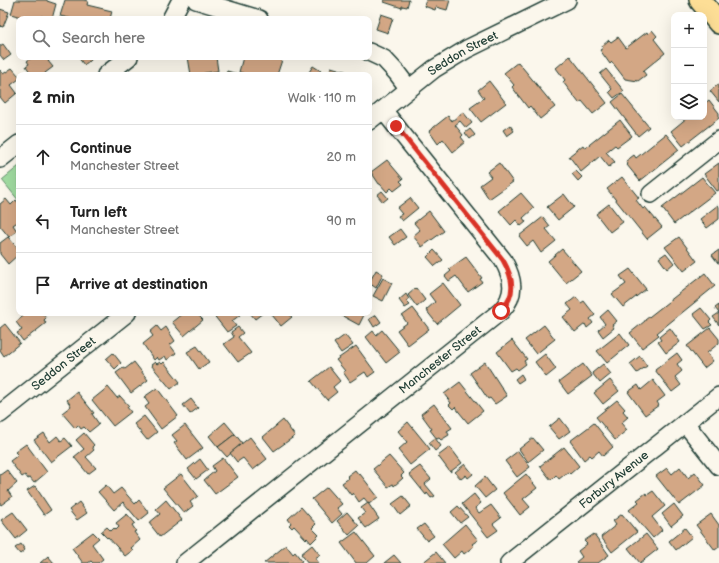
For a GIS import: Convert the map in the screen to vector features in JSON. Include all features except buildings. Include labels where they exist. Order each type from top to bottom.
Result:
[{"type":"main road","points":[[700,0],[719,23]]},
{"type":"street","points":[[173,16],[181,0]]},
{"type":"street","points":[[196,0],[249,16]]},
{"type":"street","name":"Seddon Street","points":[[372,119],[434,69],[467,49],[567,0]]},
{"type":"street","points":[[372,53],[384,59],[409,89]]},
{"type":"street","points":[[110,72],[125,60]]},
{"type":"street","name":"Manchester Street","points":[[185,563],[501,311],[506,306],[511,296],[512,284],[510,272],[503,260],[383,110]]},
{"type":"street","points":[[651,194],[719,140]]},
{"type":"street","points":[[0,159],[16,146]]},
{"type":"street","name":"Seddon Street","points":[[0,414],[123,316]]},
{"type":"street","name":"Forbury Avenue","points":[[509,563],[719,396]]},
{"type":"street","points":[[685,422],[719,466]]},
{"type":"green space","points":[[16,168],[16,197],[2,180]]},
{"type":"route","points":[[396,126],[503,260],[510,272],[512,284],[511,296],[506,306],[501,311]]}]
